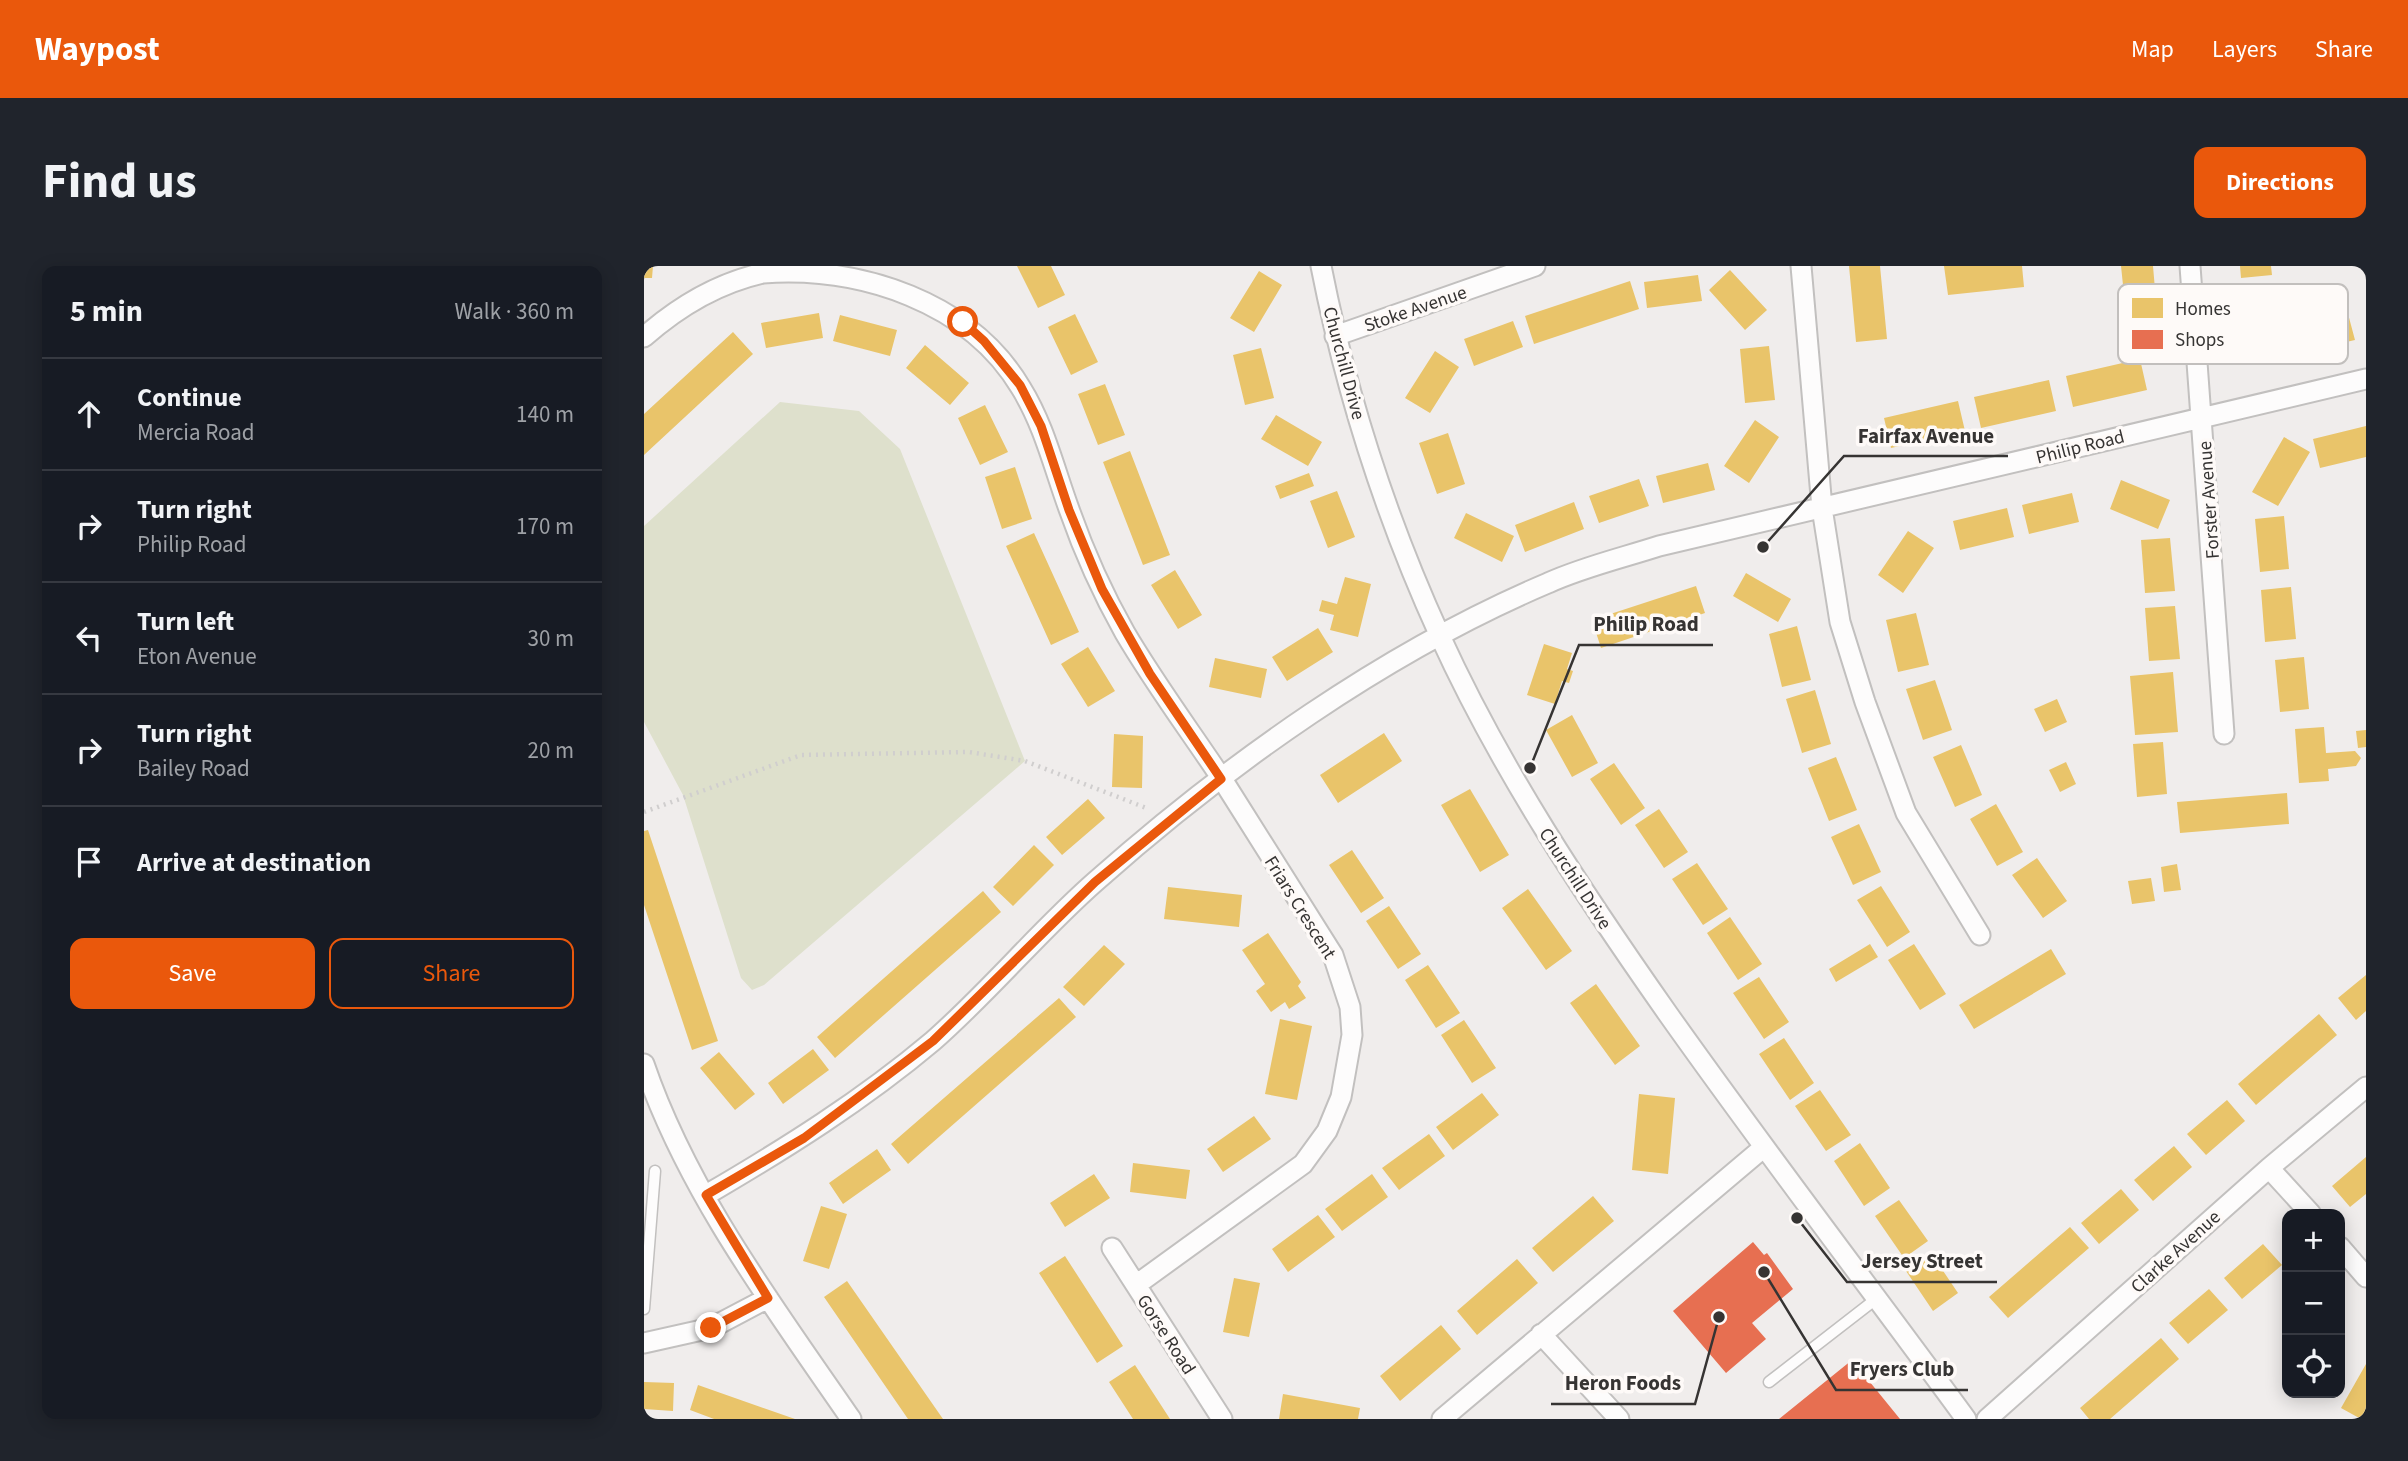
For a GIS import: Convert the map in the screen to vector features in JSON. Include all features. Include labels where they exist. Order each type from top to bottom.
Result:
[{"type":"street","name":"Churchill Drive","points":[[1321,266],[1335,336],[1387,508],[1440,636],[1513,777],[1582,891],[1763,1148],[1966,1419]]},
{"type":"street","name":"Stoke Avenue","points":[[1335,336],[1535,266]]},
{"type":"street","points":[[1801,266],[1822,508],[1840,622],[1865,702],[1906,813],[1980,935]]},
{"type":"street","name":"Forster Avenue","points":[[2190,266],[2191,284]]},
{"type":"street","name":"Friars Crescent","points":[[644,337],[685,306],[723,286],[764,273],[803,269],[874,277],[909,288],[963,322],[1002,360],[1026,396],[1041,426],[1085,551],[1108,600],[1150,674],[1333,954],[1350,1007],[1350,1061],[1341,1097],[1327,1131],[1303,1164],[1136,1285]]},
{"type":"street","name":"Forster Avenue","points":[[2198,364],[2224,734]]},
{"type":"street","name":"Philip Road","points":[[706,1195],[804,1138],[933,1041],[1095,882],[1221,779],[1322,704],[1440,636],[1548,582],[1659,546],[2366,379]]},
{"type":"street","points":[[644,1064],[659,1106],[706,1195],[768,1298],[851,1419]]},
{"type":"street","name":"Clarke Avenue","points":[[1987,1419],[2269,1168],[2366,1087]]},
{"type":"street","points":[[1443,1419],[1763,1148]]},
{"type":"street","points":[[2269,1168],[2306,1209]]},
{"type":"street","name":"Gorse Road","points":[[1112,1248],[1222,1419]]},
{"type":"street","points":[[2345,1253],[2366,1277]]},
{"type":"street","points":[[644,1343],[711,1328],[768,1298]]},
{"type":"street","points":[[1541,1334],[1619,1419]]},
{"type":"lane","points":[[644,1309],[655,1171]]},
{"type":"lane","points":[[1769,1382],[1876,1299]]},
{"type":"path","points":[[644,812],[801,755],[969,752],[1025,761],[1172,818]]},
{"type":"green space","points":[[780,402],[859,411],[900,449],[1025,761],[764,985],[752,990],[741,978],[683,795],[644,722],[644,526]]},
{"type":"building: Homes","points":[[644,266],[653,266],[652,278],[644,278]]},
{"type":"building: Homes","points":[[1017,266],[1051,266],[1065,295],[1038,308]]},
{"type":"building: Homes","points":[[1849,266],[1880,266],[1887,339],[1856,342]]},
{"type":"building: Homes","points":[[1944,266],[2022,266],[2024,287],[1948,295]]},
{"type":"building: Homes","points":[[2121,266],[2153,266],[2155,284],[2123,284]]},
{"type":"building: Homes","points":[[2240,266],[2271,266],[2272,275],[2241,278]]},
{"type":"building: Homes","points":[[1730,270],[1767,310],[1745,330],[1709,290]]},
{"type":"building: Homes","points":[[1259,271],[1282,285],[1254,332],[1230,318]]},
{"type":"building: Homes","points":[[1698,275],[1702,301],[1647,308],[1644,282]]},
{"type":"building: Homes","points":[[1630,281],[1639,309],[1534,344],[1525,316]]},
{"type":"building: Homes","points":[[819,313],[823,338],[766,348],[761,323]]},
{"type":"building: Homes","points":[[1075,314],[1098,362],[1071,375],[1048,327]]},
{"type":"building: Homes","points":[[2348,314],[2355,340],[2348,342]]},
{"type":"building: Homes","points":[[840,315],[897,330],[890,356],[833,341]]},
{"type":"building: Homes","points":[[1513,321],[1523,347],[1474,366],[1464,339]]},
{"type":"building: Homes","points":[[733,332],[753,354],[644,455],[644,414]]},
{"type":"building: Homes","points":[[925,345],[969,383],[950,405],[906,368]]},
{"type":"building: Homes","points":[[1769,346],[1775,400],[1745,403],[1740,349]]},
{"type":"building: Homes","points":[[1261,348],[1274,398],[1245,405],[1233,355]]},
{"type":"building: Homes","points":[[1435,351],[1459,367],[1430,413],[1405,398]]},
{"type":"building: Homes","points":[[2118,364],[2141,364],[2147,390],[2073,407],[2066,376]]},
{"type":"building: Homes","points":[[2049,380],[2056,411],[1981,428],[1974,397]]},
{"type":"building: Homes","points":[[1105,384],[1125,435],[1098,445],[1078,394]]},
{"type":"building: Homes","points":[[1958,401],[1965,431],[1891,448],[1884,418]]},
{"type":"building: Homes","points":[[985,405],[1008,452],[980,465],[958,418]]},
{"type":"building: Homes","points":[[1276,415],[1322,442],[1308,466],[1261,439]]},
{"type":"building: Homes","points":[[1755,420],[1779,437],[1749,483],[1724,466]]},
{"type":"building: Homes","points":[[2366,426],[2366,457],[2320,468],[2313,439]]},
{"type":"building: Homes","points":[[1448,433],[1465,484],[1437,494],[1419,443]]},
{"type":"building: Homes","points":[[2284,437],[2310,452],[2278,506],[2252,492]]},
{"type":"building: Homes","points":[[1130,451],[1170,555],[1143,565],[1103,462]]},
{"type":"building: Homes","points":[[1708,463],[1715,490],[1663,503],[1656,476]]},
{"type":"building: Homes","points":[[1015,467],[1032,519],[1002,529],[985,477]]},
{"type":"building: Homes","points":[[1309,473],[1314,486],[1280,499],[1275,486]]},
{"type":"building: Homes","points":[[1639,479],[1649,506],[1599,523],[1589,496]]},
{"type":"building: Homes","points":[[2121,480],[2170,500],[2158,529],[2110,509]]},
{"type":"building: Homes","points":[[1337,491],[1355,537],[1328,548],[1310,501]]},
{"type":"building: Homes","points":[[2072,493],[2079,522],[2029,534],[2022,505]]},
{"type":"building: Homes","points":[[1574,502],[1584,529],[1525,552],[1515,525]]},
{"type":"building: Homes","points":[[2007,508],[2014,537],[1960,550],[1953,521]]},
{"type":"building: Homes","points":[[1466,513],[1514,536],[1502,562],[1454,538]]},
{"type":"building: Homes","points":[[2284,516],[2289,569],[2260,572],[2255,519]]},
{"type":"building: Homes","points":[[1908,531],[1934,548],[1903,593],[1878,575]]},
{"type":"building: Homes","points":[[1034,533],[1079,632],[1051,645],[1006,546]]},
{"type":"building: Homes","points":[[2170,538],[2175,591],[2145,593],[2141,540]]},
{"type":"building: Homes","points":[[1175,570],[1202,615],[1178,629],[1151,585]]},
{"type":"building: Homes","points":[[1746,573],[1791,599],[1778,622],[1733,596]]},
{"type":"building: Homes","points":[[1345,577],[1371,584],[1358,637],[1330,630],[1334,615],[1319,611],[1322,600],[1337,604]]},
{"type":"building: Homes","points":[[1696,586],[1705,613],[1601,648],[1592,620]]},
{"type":"building: Homes","points":[[2291,587],[2296,639],[2265,642],[2261,590]]},
{"type":"building: Homes","points":[[2175,606],[2180,659],[2149,661],[2145,608]]},
{"type":"building: Homes","points":[[1916,613],[1929,665],[1898,672],[1886,620]]},
{"type":"building: Homes","points":[[1797,626],[1811,680],[1782,687],[1769,634]]},
{"type":"building: Homes","points":[[1318,628],[1333,652],[1287,681],[1272,657]]},
{"type":"building: Homes","points":[[1544,644],[1572,653],[1567,669],[1573,671],[1569,683],[1562,681],[1555,704],[1527,695]]},
{"type":"building: Homes","points":[[1088,647],[1115,691],[1088,707],[1061,664]]},
{"type":"building: Homes","points":[[2304,657],[2309,709],[2280,712],[2275,660]]},
{"type":"building: Homes","points":[[1215,658],[1267,669],[1261,698],[1209,687]]},
{"type":"building: Homes","points":[[2173,672],[2178,732],[2135,735],[2130,676]]},
{"type":"building: Homes","points":[[1935,680],[1952,730],[1923,740],[1906,689]]},
{"type":"building: Homes","points":[[1815,690],[1831,744],[1802,753],[1786,699]]},
{"type":"building: Homes","points":[[2057,699],[2067,722],[2045,732],[2034,709]]},
{"type":"building: Homes","points":[[1572,715],[1598,763],[1572,777],[1546,730]]},
{"type":"building: Homes","points":[[2324,727],[2326,753],[2355,751],[2361,758],[2356,766],[2328,769],[2329,781],[2299,783],[2295,729]]},
{"type":"building: Homes","points":[[2366,730],[2366,747],[2358,748],[2356,731]]},
{"type":"building: Homes","points":[[1384,733],[1402,761],[1338,803],[1320,775]]},
{"type":"building: Homes","points":[[1114,734],[1143,736],[1142,788],[1112,787]]},
{"type":"building: Homes","points":[[2163,742],[2167,794],[2137,797],[2133,744]]},
{"type":"building: Homes","points":[[1961,745],[1982,795],[1955,807],[1933,757]]},
{"type":"building: Homes","points":[[1836,757],[1857,810],[1829,821],[1808,768]]},
{"type":"building: Homes","points":[[2066,762],[2076,784],[2060,792],[2049,770]]},
{"type":"building: Homes","points":[[1614,763],[1645,808],[1621,825],[1590,779]]},
{"type":"building: Homes","points":[[1470,789],[1509,855],[1480,872],[1441,805]]},
{"type":"building: Homes","points":[[2287,793],[2289,824],[2180,833],[2177,802]]},
{"type":"building: Homes","points":[[1088,799],[1105,818],[1062,855],[1046,837]]},
{"type":"building: Homes","points":[[1996,804],[2023,852],[1997,866],[1970,819]]},
{"type":"building: Homes","points":[[1659,809],[1688,852],[1664,868],[1635,825]]},
{"type":"building: Homes","points":[[1859,824],[1881,872],[1853,885],[1831,837]]},
{"type":"building: Homes","points":[[648,830],[718,1041],[692,1050],[644,905],[644,831]]},
{"type":"building: Homes","points":[[1034,845],[1054,865],[1013,906],[993,887]]},
{"type":"building: Homes","points":[[1352,850],[1384,898],[1361,913],[1329,865]]},
{"type":"building: Homes","points":[[2037,858],[2067,901],[2043,918],[2012,875]]},
{"type":"building: Homes","points":[[1697,863],[1728,909],[1703,925],[1672,879]]},
{"type":"building: Homes","points":[[2177,864],[2181,890],[2164,892],[2161,867]]},
{"type":"building: Homes","points":[[2151,878],[2155,901],[2132,904],[2128,881]]},
{"type":"building: Homes","points":[[1881,886],[1910,932],[1887,947],[1857,900]]},
{"type":"building: Homes","points":[[1168,887],[1242,895],[1239,927],[1164,919]]},
{"type":"building: Homes","points":[[1528,889],[1572,951],[1546,970],[1502,908]]},
{"type":"building: Homes","points":[[983,891],[1001,912],[835,1058],[817,1037]]},
{"type":"building: Homes","points":[[1389,906],[1421,954],[1398,969],[1366,921]]},
{"type":"building: Homes","points":[[1730,917],[1762,964],[1738,980],[1707,933]]},
{"type":"building: Homes","points":[[1268,933],[1301,982],[1298,986],[1306,998],[1289,1009],[1285,1002],[1271,1012],[1256,991],[1265,984],[1242,950]]},
{"type":"building: Homes","points":[[1870,944],[1878,957],[1836,982],[1829,969]]},
{"type":"building: Homes","points":[[1914,944],[1946,994],[1920,1010],[1888,960]]},
{"type":"building: Homes","points":[[1104,945],[1125,964],[1084,1006],[1063,987]]},
{"type":"building: Homes","points":[[2051,949],[2066,974],[1974,1029],[1959,1005]]},
{"type":"building: Homes","points":[[1428,965],[1460,1013],[1436,1028],[1405,980]]},
{"type":"building: Homes","points":[[2366,975],[2366,1011],[2356,1020],[2338,998]]},
{"type":"building: Homes","points":[[1759,977],[1789,1022],[1764,1039],[1733,993]]},
{"type":"building: Homes","points":[[1596,984],[1640,1046],[1615,1065],[1570,1003]]},
{"type":"building: Homes","points":[[1059,998],[1076,1017],[908,1164],[891,1144]]},
{"type":"building: Homes","points":[[2319,1014],[2337,1035],[2256,1105],[2238,1084]]},
{"type":"building: Homes","points":[[1280,1019],[1312,1026],[1297,1100],[1265,1094]]},
{"type":"building: Homes","points":[[1464,1020],[1496,1068],[1472,1083],[1441,1035]]},
{"type":"building: Homes","points":[[1784,1038],[1814,1083],[1790,1100],[1759,1054]]},
{"type":"building: Homes","points":[[813,1049],[829,1070],[783,1104],[768,1083]]},
{"type":"building: Homes","points":[[719,1052],[755,1094],[735,1110],[700,1068]]},
{"type":"building: Homes","points":[[1820,1090],[1851,1135],[1826,1151],[1795,1106]]},
{"type":"building: Homes","points":[[1482,1093],[1499,1115],[1453,1150],[1436,1127]]},
{"type":"building: Homes","points":[[1639,1094],[1675,1098],[1668,1174],[1632,1170]]},
{"type":"building: Homes","points":[[2227,1100],[2245,1121],[2206,1155],[2187,1134]]},
{"type":"building: Homes","points":[[1254,1116],[1271,1139],[1223,1172],[1207,1149]]},
{"type":"building: Homes","points":[[1429,1134],[1445,1156],[1399,1190],[1382,1168]]},
{"type":"building: Homes","points":[[1860,1143],[1890,1188],[1864,1206],[1834,1161]]},
{"type":"building: Homes","points":[[2174,1146],[2192,1167],[2153,1201],[2134,1180]]},
{"type":"building: Homes","points":[[877,1149],[891,1170],[843,1204],[829,1183]]},
{"type":"building: Homes","points":[[2366,1157],[2366,1194],[2350,1207],[2332,1186]]},
{"type":"building: Homes","points":[[1133,1163],[1190,1170],[1186,1199],[1130,1192]]},
{"type":"building: Homes","points":[[1094,1174],[1110,1198],[1065,1227],[1050,1203]]},
{"type":"building: Homes","points":[[1372,1174],[1388,1197],[1342,1231],[1325,1209]]},
{"type":"building: Homes","points":[[2121,1189],[2139,1210],[2099,1244],[2081,1223]]},
{"type":"building: Homes","points":[[1593,1196],[1614,1221],[1553,1272],[1532,1248]]},
{"type":"building: Homes","points":[[1899,1200],[1928,1241],[1904,1258],[1875,1216]]},
{"type":"building: Homes","points":[[821,1206],[847,1214],[829,1269],[803,1261]]},
{"type":"building: Homes","points":[[1318,1215],[1335,1237],[1288,1272],[1272,1249]]},
{"type":"building: Homes","points":[[2070,1227],[2089,1248],[2008,1318],[1989,1297]]},
{"type":"building: Homes","points":[[2263,1244],[2282,1265],[2242,1299],[2224,1278]]},
{"type":"building: Homes","points":[[1931,1253],[1958,1293],[1933,1311],[1906,1271]]},
{"type":"building: Homes","points":[[1065,1256],[1123,1346],[1097,1363],[1039,1273]]},
{"type":"building: Homes","points":[[1517,1259],[1538,1283],[1477,1335],[1457,1311]]},
{"type":"building: Homes","points":[[1234,1278],[1260,1283],[1249,1337],[1223,1332]]},
{"type":"building: Homes","points":[[847,1281],[943,1419],[908,1419],[824,1297]]},
{"type":"building: Homes","points":[[2209,1289],[2228,1310],[2188,1344],[2169,1323]]},
{"type":"building: Homes","points":[[1441,1325],[1461,1349],[1400,1401],[1380,1376]]},
{"type":"building: Homes","points":[[2161,1338],[2179,1359],[2110,1419],[2089,1419],[2080,1408]]},
{"type":"building: Homes","points":[[2366,1364],[2366,1414],[2361,1419],[2341,1408]]},
{"type":"building: Homes","points":[[1135,1365],[1170,1419],[1133,1419],[1109,1382]]},
{"type":"building: Homes","points":[[644,1382],[674,1383],[673,1411],[644,1409]]},
{"type":"building: Homes","points":[[698,1385],[795,1419],[714,1419],[690,1410]]},
{"type":"building: Homes","points":[[1283,1394],[1360,1408],[1358,1419],[1279,1419]]},
{"type":"building: Shops","points":[[1753,1242],[1764,1255],[1767,1253],[1793,1289],[1752,1323],[1766,1339],[1726,1373],[1673,1311]]},
{"type":"building: Shops","points":[[1852,1360],[1900,1419],[1779,1419]]},
{"type":"place","name":"Fairfax Avenue","points":[[1763,547]]},
{"type":"place","name":"Philip Road","points":[[1530,768]]},
{"type":"place","name":"Jersey Street","points":[[1797,1218]]},
{"type":"place","name":"Fryers Club","points":[[1764,1272]]},
{"type":"place","name":"Heron Foods","points":[[1719,1317]]},
{"type":"route","points":[[711,1328],[768,1298],[736,1249],[706,1195],[804,1138],[933,1041],[1095,882],[1221,779],[1150,674],[1102,589],[1069,510],[1032,406],[1002,360],[963,322]]}]
